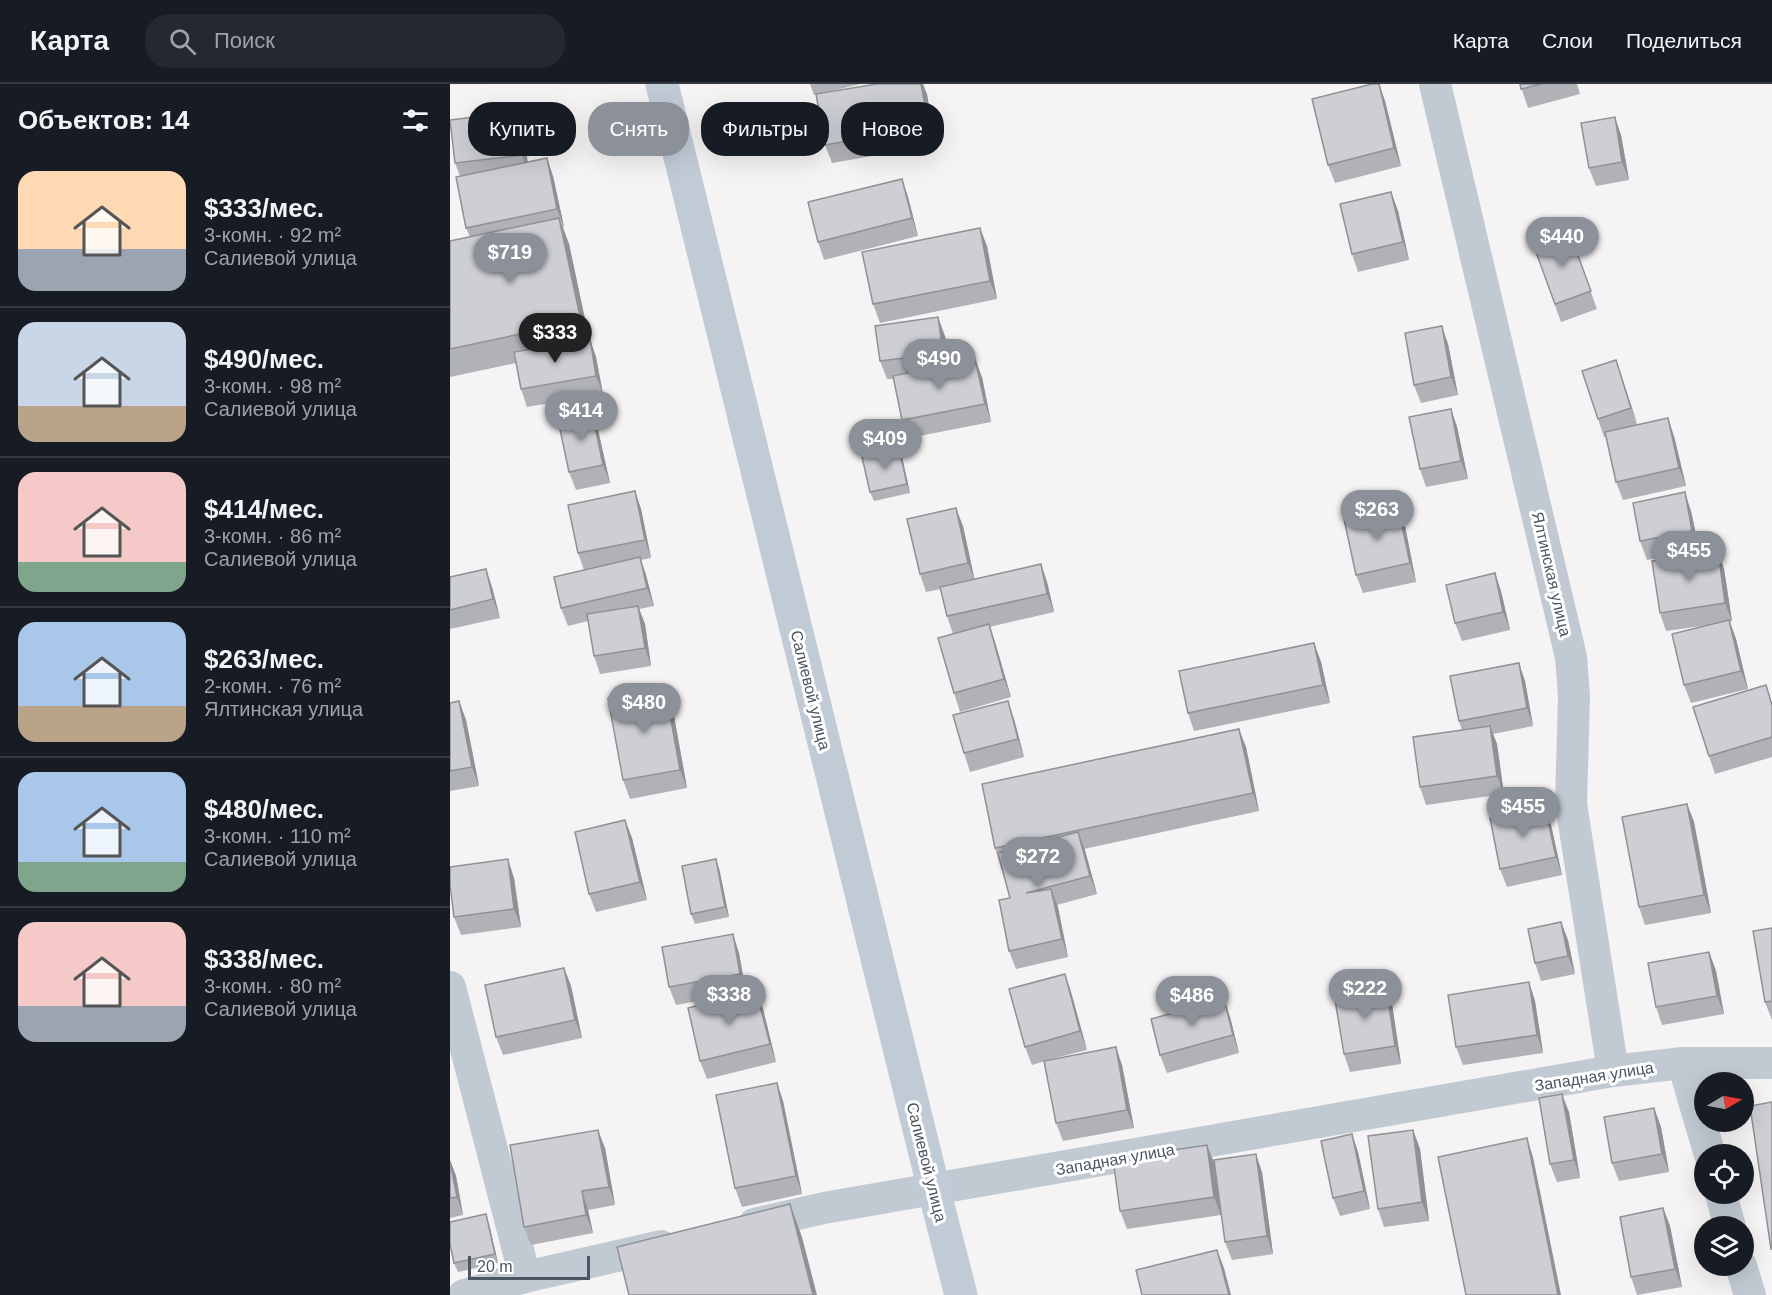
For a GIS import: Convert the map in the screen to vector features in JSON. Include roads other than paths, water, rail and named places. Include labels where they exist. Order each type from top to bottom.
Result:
[{"type":"main road","name":"Салиевой улица","points":[[662,84],[961,1295]]},
{"type":"street","name":"Ялтинская улица","points":[[1435,84],[1571,657],[1574,696],[1572,804],[1613,1071]]},
{"type":"street","points":[[450,987],[525,1277]]},
{"type":"street","name":"Западная улица","points":[[732,1229],[824,1208],[1613,1071],[1683,1063],[1772,1062]]},
{"type":"street","points":[[1683,1063],[1707,1144]]},
{"type":"street","points":[[464,1295],[525,1277],[686,1240]]},
{"type":"street","points":[[1744,1276],[1750,1295]]}]
